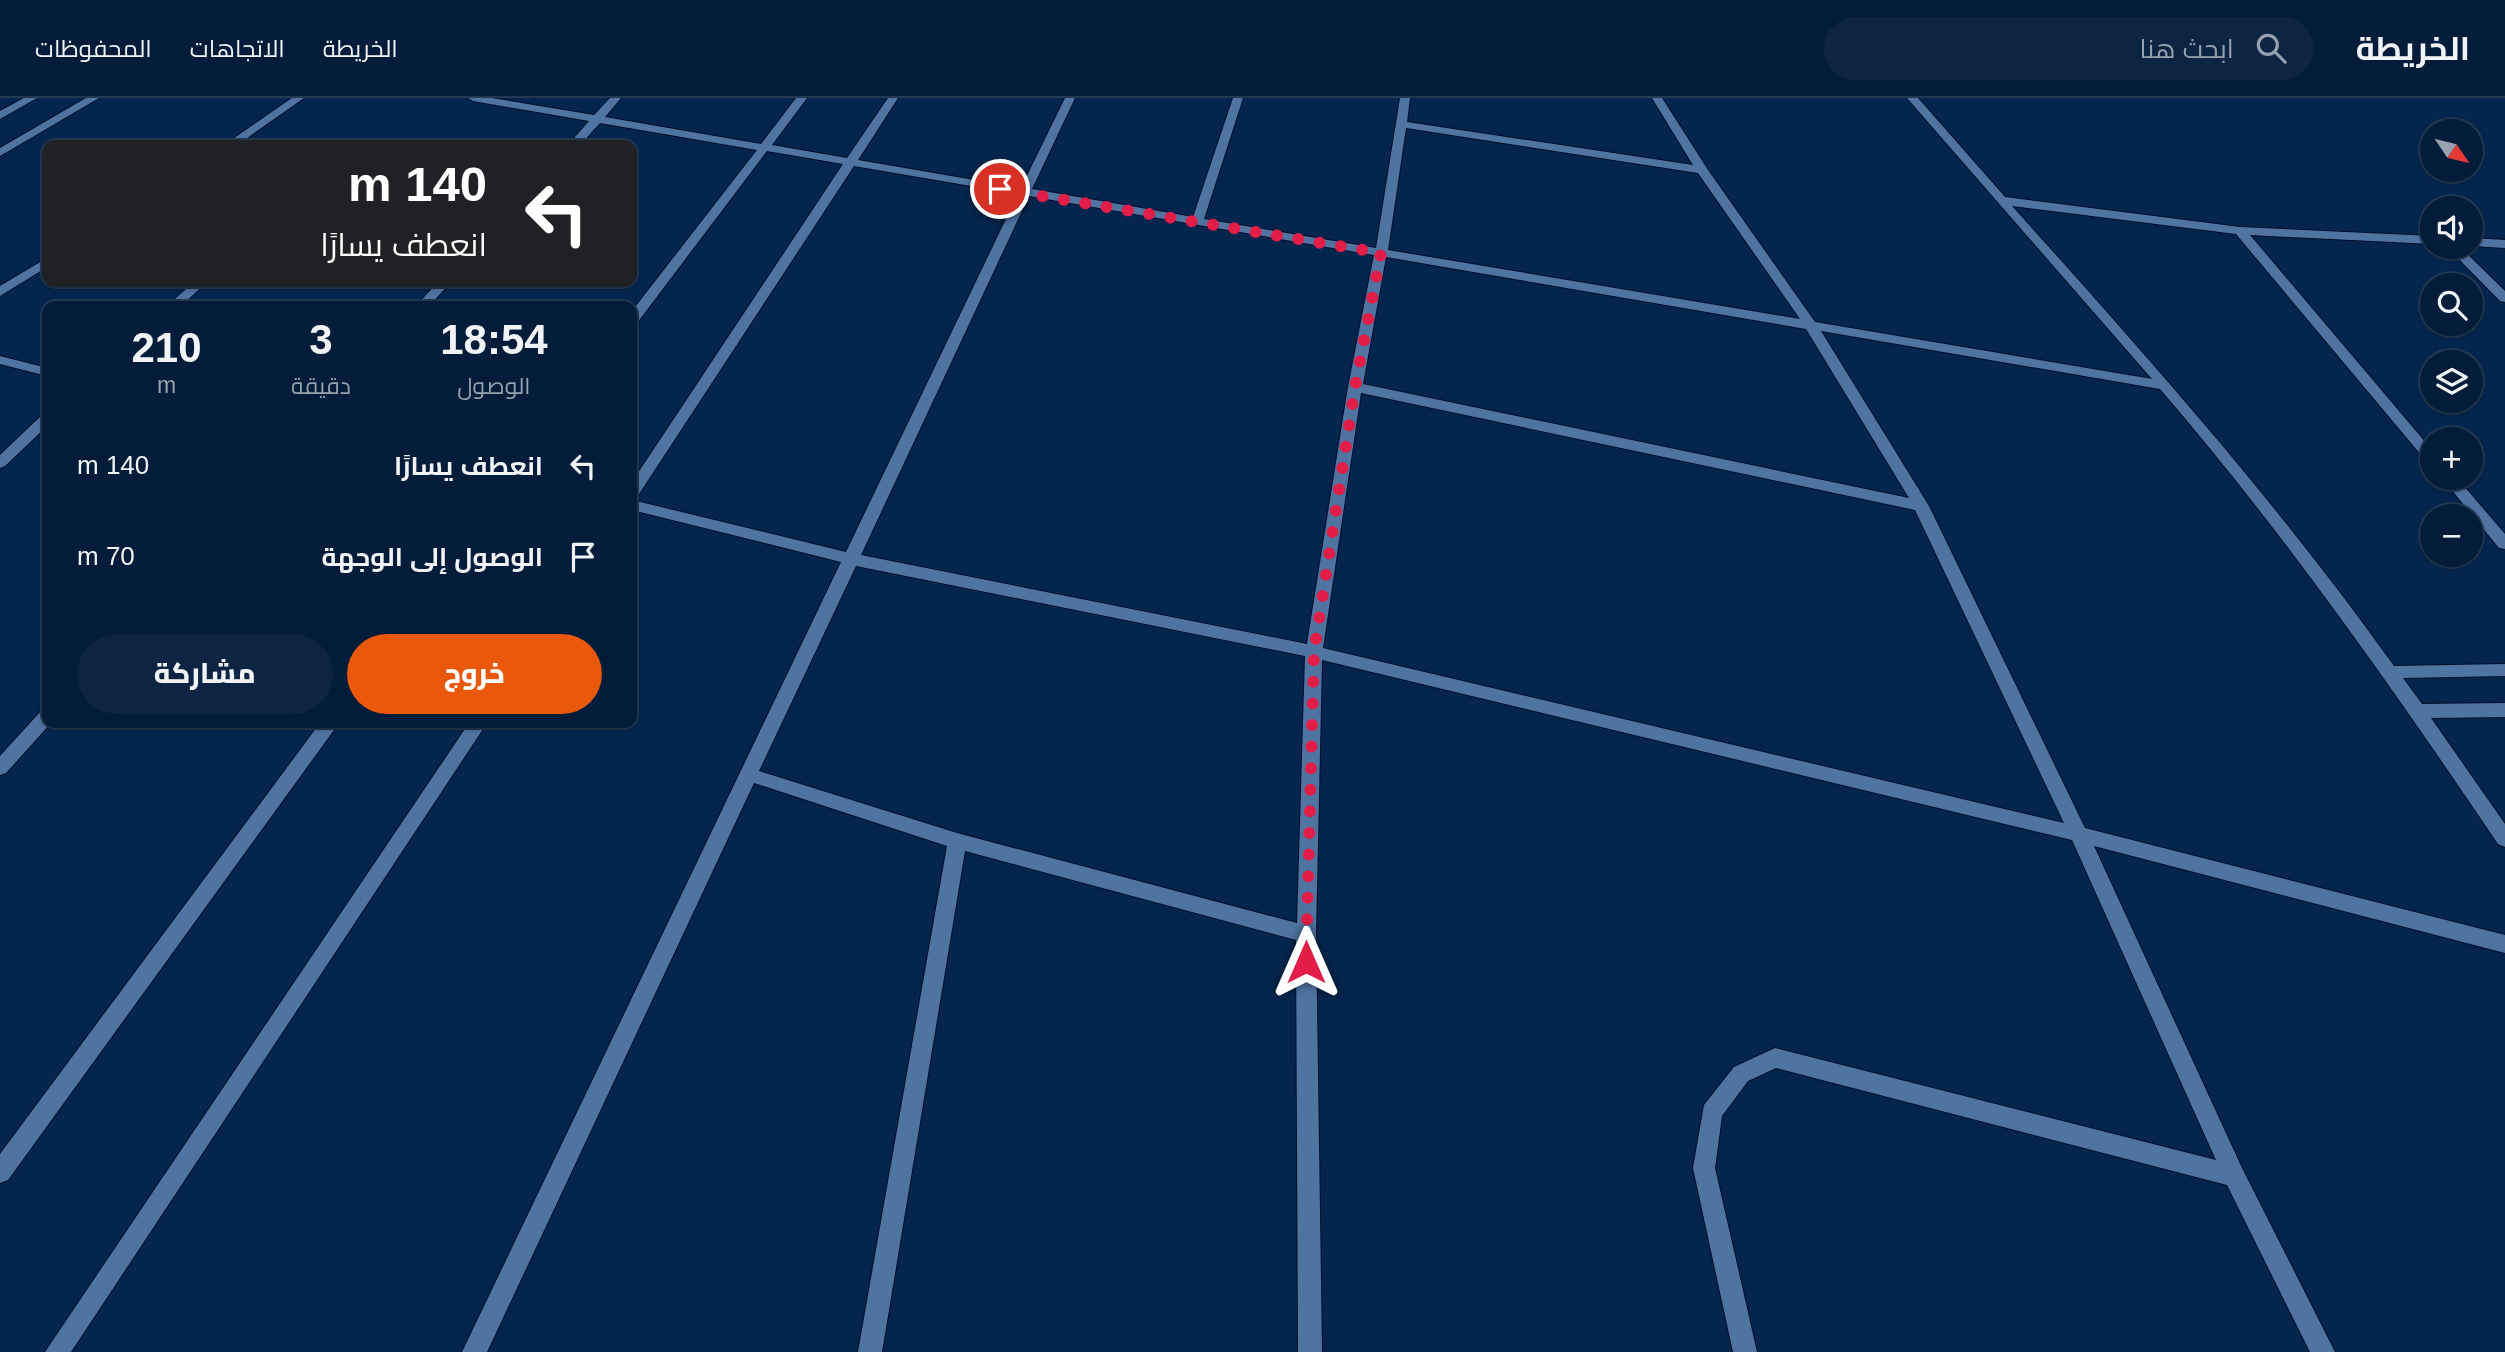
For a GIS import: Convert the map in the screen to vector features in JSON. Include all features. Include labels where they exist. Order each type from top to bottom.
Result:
[{"type":"street","points":[[0,116],[32,98]]},
{"type":"street","points":[[0,153],[94,98]]},
{"type":"street","points":[[237,140],[299,98]]},
{"type":"street","points":[[473,98],[1809,323],[2167,386]]},
{"type":"street","points":[[579,140],[617,98]]},
{"type":"street","points":[[637,314],[802,98]]},
{"type":"street","points":[[637,486],[893,98]]},
{"type":"street","points":[[474,1352],[1070,98]]},
{"type":"street","points":[[1197,222],[1238,98]]},
{"type":"street","points":[[1310,1352],[1306,934],[1314,652],[1355,387],[1381,253],[1405,98]]},
{"type":"street","points":[[1657,98],[1702,170],[1809,323],[1921,506],[2079,834],[2234,1176],[2323,1352]]},
{"type":"street","points":[[1912,98],[2167,386],[2264,505],[2389,672],[2505,839]]},
{"type":"street","points":[[1400,124],[1702,170]]},
{"type":"street","points":[[2005,201],[2240,231],[2420,239]]},
{"type":"street","points":[[2240,231],[2420,445]]},
{"type":"street","points":[[2483,243],[2505,244]]},
{"type":"street","points":[[2465,259],[2505,298]]},
{"type":"street","points":[[0,292],[42,265]]},
{"type":"street","points":[[179,301],[195,287]]},
{"type":"street","points":[[427,301],[440,287]]},
{"type":"street","points":[[0,360],[42,371]]},
{"type":"street","points":[[1355,387],[1921,506]]},
{"type":"street","points":[[0,463],[42,423]]},
{"type":"street","points":[[2459,490],[2505,544]]},
{"type":"street","points":[[637,506],[851,559],[1314,652],[2079,834],[2505,944]]},
{"type":"street","points":[[2389,672],[2505,670]]},
{"type":"street","points":[[2417,711],[2505,710]]},
{"type":"street","points":[[0,768],[42,722]]},
{"type":"street","points":[[0,1172],[326,728]]},
{"type":"street","points":[[57,1352],[475,728]]},
{"type":"street","points":[[747,774],[957,841],[1306,934]]},
{"type":"street","points":[[870,1352],[957,841]]},
{"type":"street","points":[[1745,1352],[1704,1168],[1712,1112],[1741,1074],[1775,1058],[2234,1176]]},
{"type":"route","points":[[1000,189],[1381,253],[1355,387],[1314,652],[1306,962]]}]
